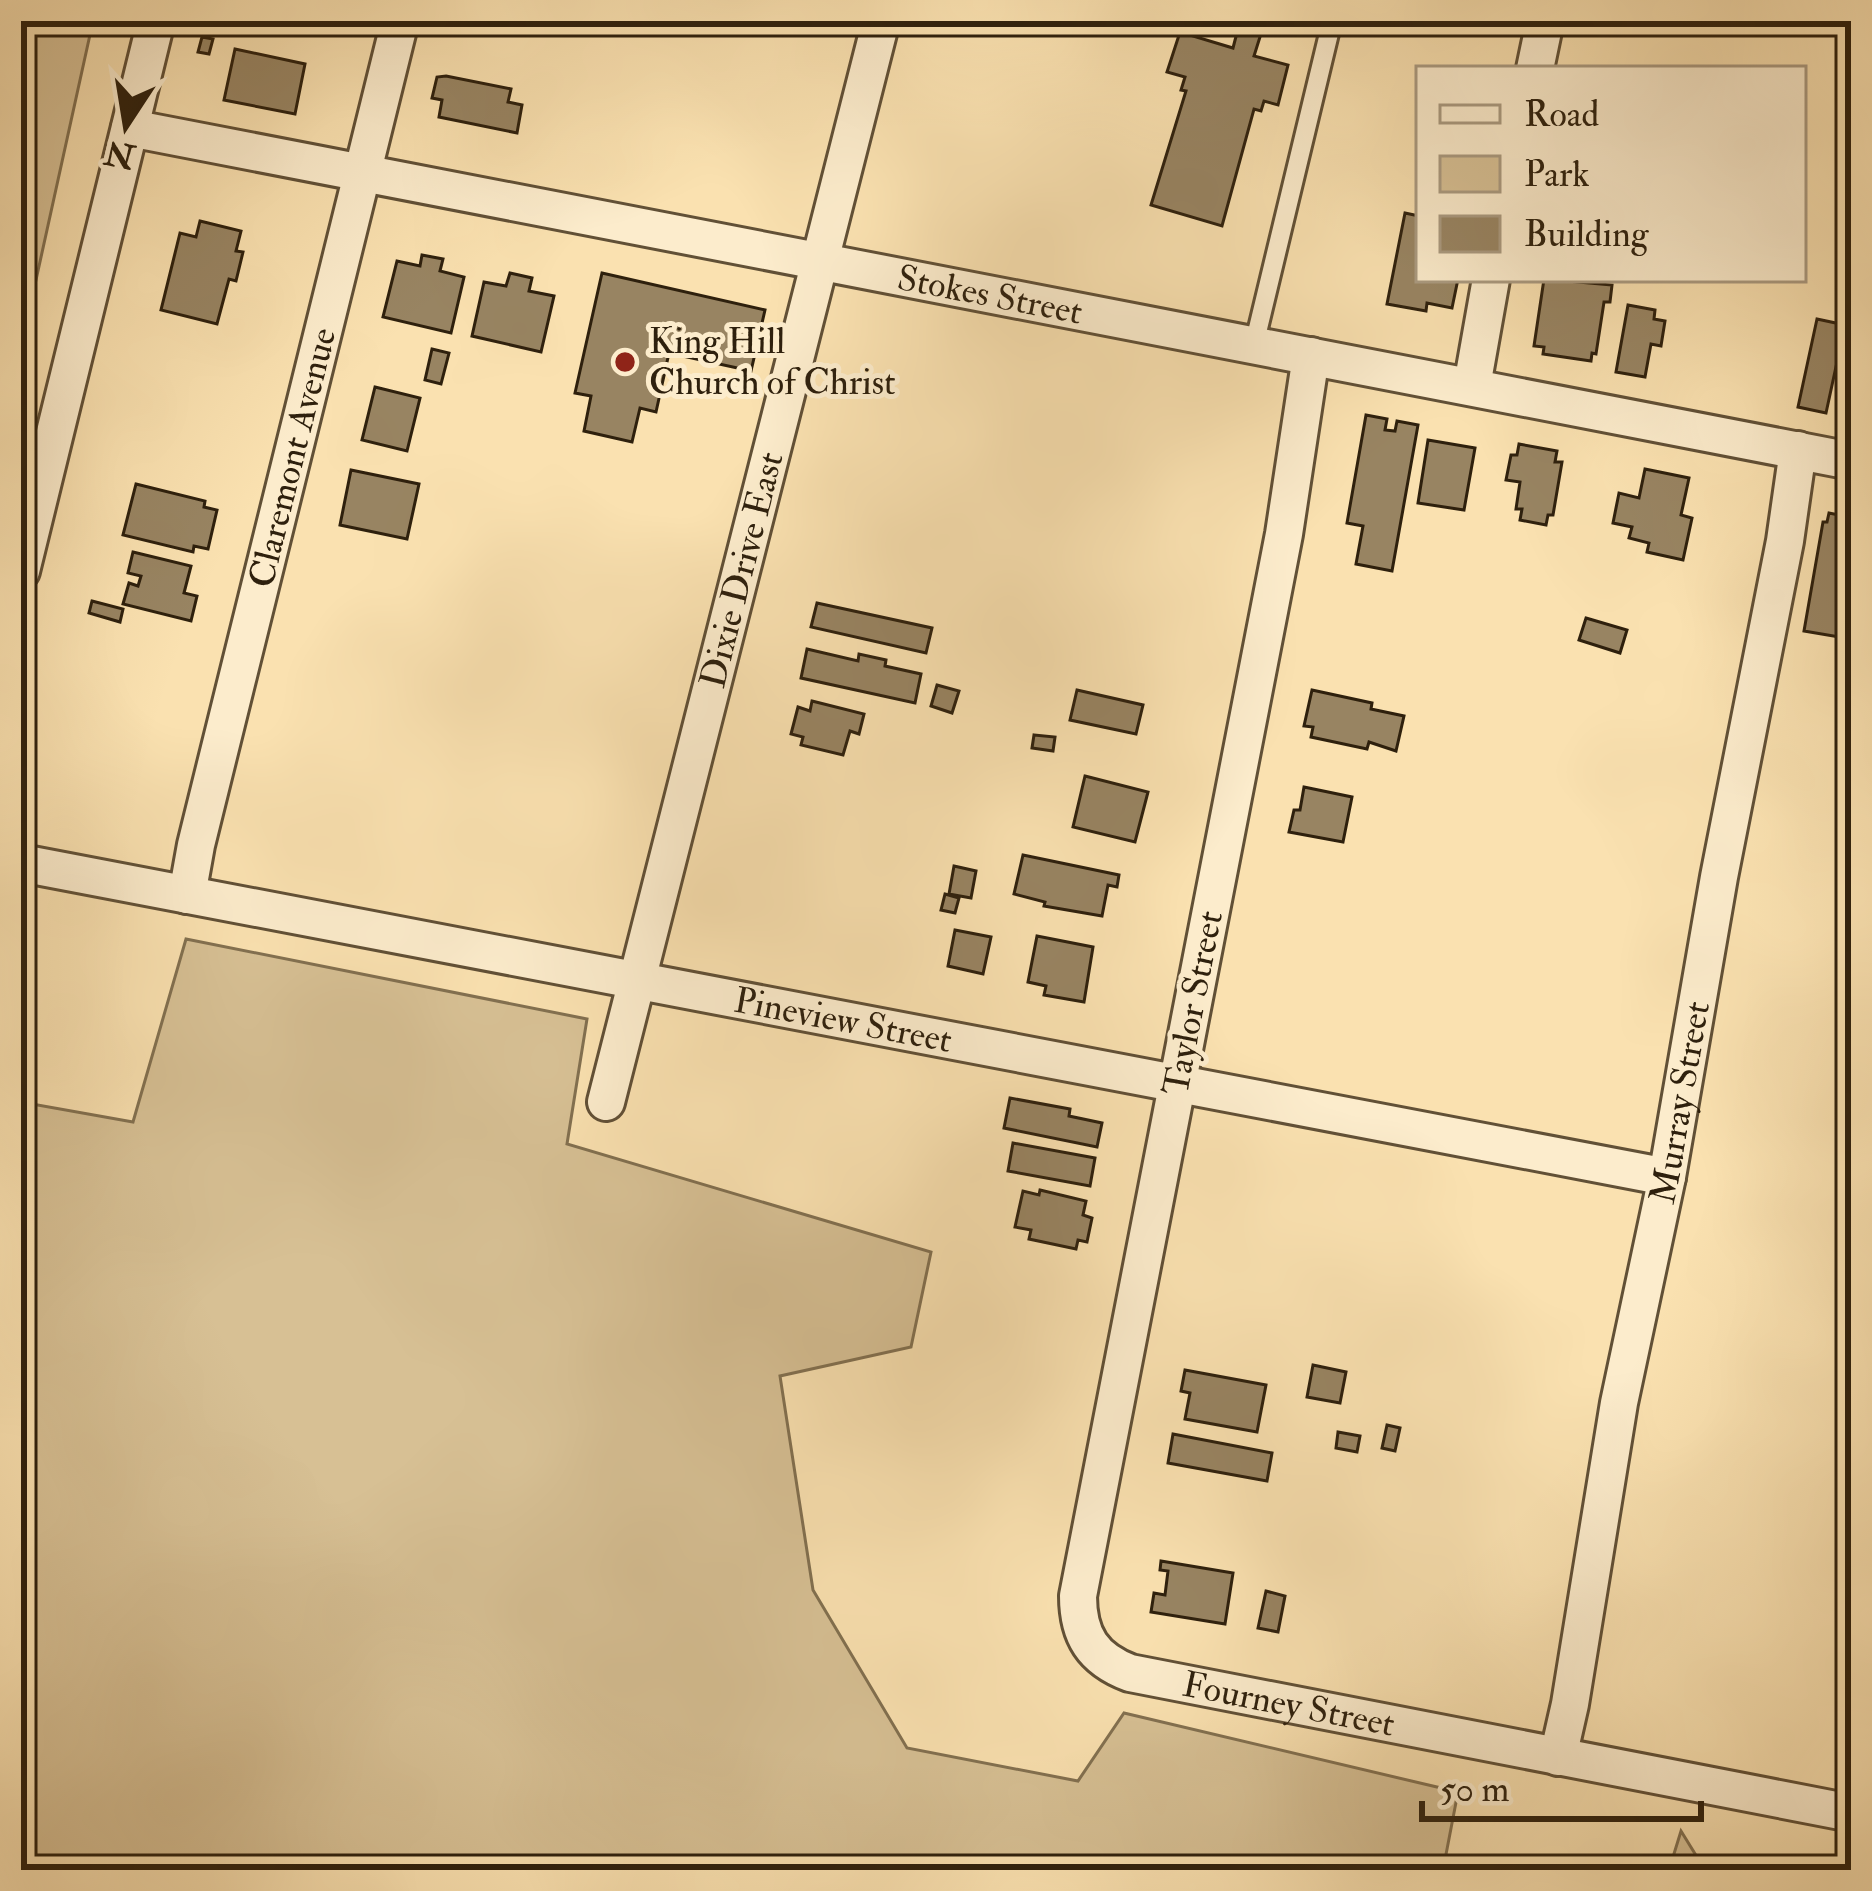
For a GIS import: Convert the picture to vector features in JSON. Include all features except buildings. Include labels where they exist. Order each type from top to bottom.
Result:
[{"type":"street","points":[[21,571],[156,21]]},
{"type":"street","name":"Claremont Avenue","points":[[188,895],[196,844],[400,21]]},
{"type":"street","name":"Dixie Drive East","points":[[606,1102],[881,21]]},
{"type":"street","points":[[1536,66],[1545,21]]},
{"type":"street","name":"Stokes Street","points":[[130,128],[1851,460]]},
{"type":"street","points":[[1472,386],[1490,282]]},
{"type":"street","name":"Taylor Street","points":[[1089,1647],[1078,1614],[1078,1596],[1284,534],[1311,356]]},
{"type":"street","name":"Murray Street","points":[[1558,1757],[1619,1403],[1667,1177],[1798,450]]},
{"type":"street","name":"Pineview Street","points":[[21,862],[1667,1177]]},
{"type":"street","name":"Fourney Street","points":[[1089,1647],[1108,1664],[1130,1673],[1851,1813]]},
{"type":"lane","points":[[1254,345],[1332,21]]},
{"type":"green space","points":[[21,21],[93,21],[21,348]]},
{"type":"green space","points":[[186,939],[587,1019],[567,1144],[931,1252],[911,1347],[780,1376],[813,1590],[907,1748],[1078,1781],[1124,1713],[1458,1792],[1443,1870],[21,1870],[21,1102],[133,1122]]},
{"type":"green space","points":[[1681,1831],[1705,1870],[1669,1870]]},
{"type":"place","name":"King Hill Church of Christ","points":[[625,362]]}]
